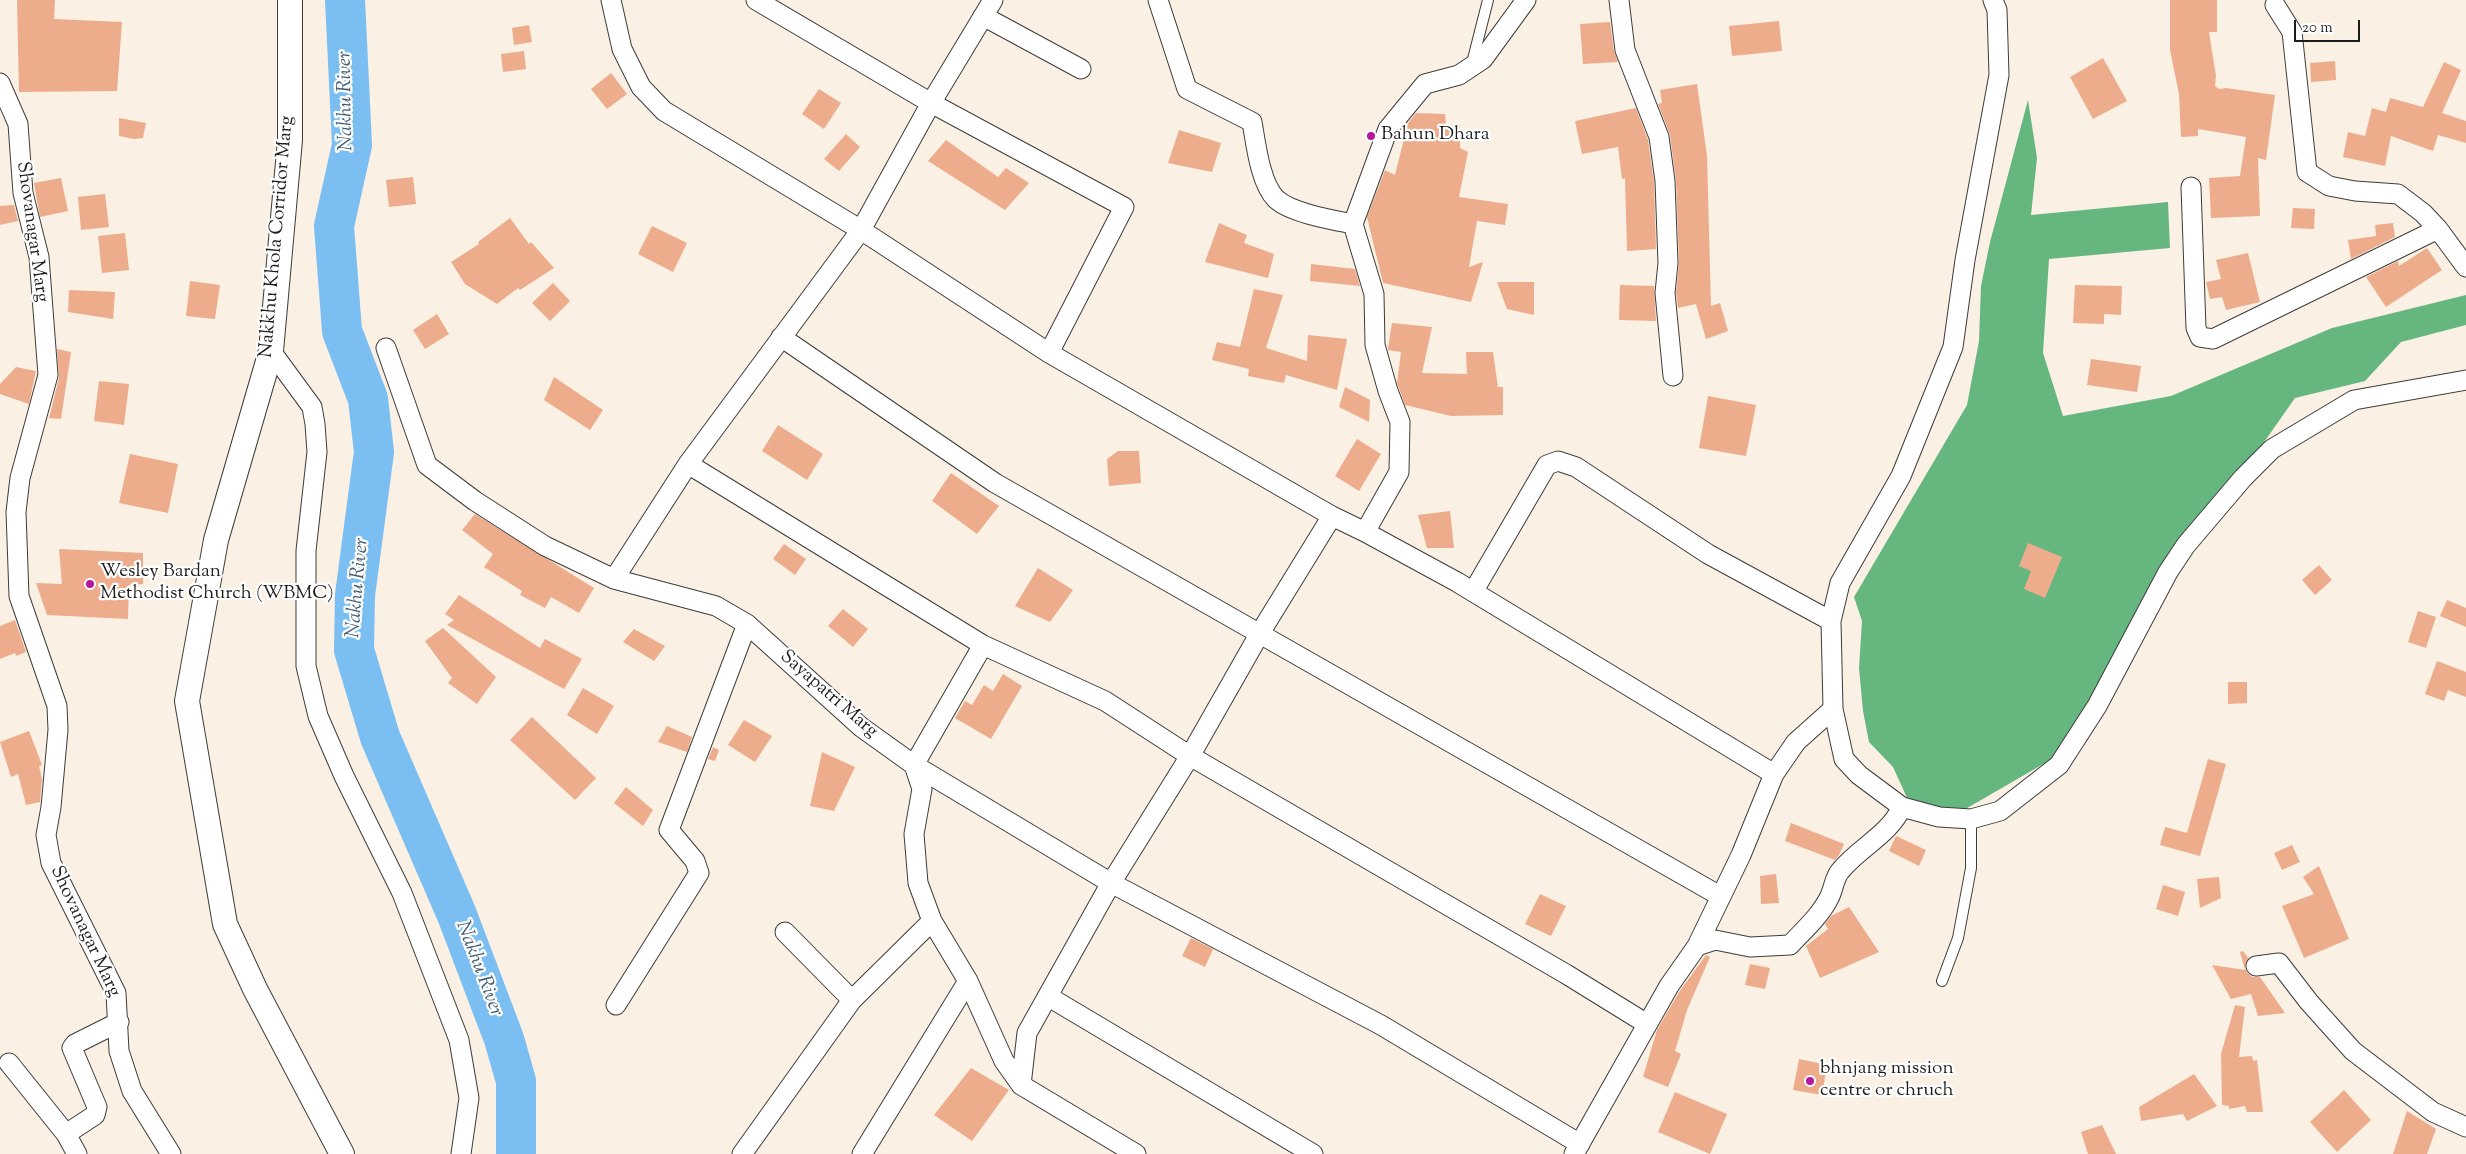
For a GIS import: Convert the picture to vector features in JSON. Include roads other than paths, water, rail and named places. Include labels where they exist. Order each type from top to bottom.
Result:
[{"type":"street","name":"Nakkhu Khola Corridor Marg","points":[[290,0],[290,140],[271,351],[216,540],[187,701],[225,924],[255,988],[342,1154]]},
{"type":"street","points":[[611,0],[622,49],[641,88],[664,111],[861,230],[1049,352],[1332,516],[1366,532],[1473,592],[1774,774]]},
{"type":"street","points":[[756,0],[931,103],[1124,207],[1049,352]]},
{"type":"street","points":[[1158,0],[1187,89],[1252,122],[1263,176],[1276,199],[1306,214],[1353,224]]},
{"type":"street","points":[[1366,532],[1399,472],[1400,422],[1388,391],[1375,345],[1374,294],[1353,224],[1388,129],[1425,84],[1458,74],[1483,60],[1526,0]]},
{"type":"street","points":[[1619,0],[1625,50],[1659,137],[1664,172],[1668,263],[1665,293],[1673,376]]},
{"type":"street","points":[[1992,0],[1997,10],[1999,75],[1967,251],[1953,347],[1901,476],[1840,583],[1831,621],[1833,709],[1844,759],[1859,776],[1902,807],[1939,817],[1971,819],[2000,811],[2059,765],[2097,706],[2160,587],[2182,552],[2243,478],[2272,449],[2354,400],[2466,380]]},
{"type":"street","points":[[2275,5],[2292,32],[2307,172],[2329,186],[2355,191],[2398,194],[2424,213],[2463,256]]},
{"type":"street","points":[[614,579],[688,464],[861,230],[931,103],[988,8],[1081,69]]},
{"type":"street","name":"Shovanagar Marg","points":[[0,83],[18,124],[23,193],[39,257],[48,375],[20,478],[16,512],[19,596],[57,706],[53,788],[46,836],[51,863],[116,993],[119,1051],[132,1091],[171,1154]]},
{"type":"street","points":[[2191,187],[2196,328],[2200,337],[2213,339],[2438,230]]},
{"type":"street","points":[[781,337],[995,483],[1720,896]]},
{"type":"street","name":"Sayapatri Marg","points":[[386,348],[427,465],[475,501],[545,546],[614,579],[716,606],[747,624],[861,727],[914,766],[1111,883],[1381,1025],[1577,1149]]},
{"type":"street","points":[[271,351],[312,407],[315,424],[318,452],[306,551],[306,666],[318,716],[344,776],[402,893],[459,1040],[469,1098],[461,1154]]},
{"type":"street","points":[[1473,592],[1547,465],[1558,461],[1576,467],[1708,554],[1831,621]]},
{"type":"street","points":[[688,464],[983,644],[1105,701],[1190,756],[1566,974],[1647,1024]]},
{"type":"street","points":[[1021,1085],[1027,1032],[1049,997],[1111,883],[1190,756],[1260,633],[1332,516]]},
{"type":"street","points":[[616,1005],[699,873],[695,861],[669,830],[747,624]]},
{"type":"street","points":[[983,644],[914,766],[922,789],[914,834],[918,884],[932,921],[968,981],[1004,1061],[1021,1085],[1136,1154]]},
{"type":"street","points":[[1577,1149],[1669,986],[1697,946],[1741,855],[1774,774],[1796,742],[1833,709]]},
{"type":"street","points":[[1697,946],[1715,940],[1750,947],[1790,945],[1810,924],[1829,899],[1839,872],[1857,851],[1880,836],[1897,817],[1902,807]]},
{"type":"street","points":[[742,1154],[852,1000],[932,921]]},
{"type":"street","points":[[785,932],[852,1000]]},
{"type":"street","points":[[2256,966],[2279,964],[2309,1002],[2353,1051],[2433,1112],[2466,1127]]},
{"type":"street","points":[[862,1154],[968,981]]},
{"type":"street","points":[[1049,997],[1313,1154]]},
{"type":"street","points":[[66,1134],[97,1111],[98,1107],[72,1048],[75,1044],[119,1022]]},
{"type":"street","points":[[10,1063],[66,1134],[77,1154]]},
{"type":"lane","points":[[1471,67],[1488,0]]},
{"type":"lane","points":[[1942,982],[1958,938],[1971,868],[1971,819]]},
{"type":"waterway","name":"Nakhu River","points":[[345,0],[352,145],[334,226],[342,331],[368,399],[374,452],[355,595],[354,650],[380,737],[457,915],[504,1039],[516,1081],[516,1154]]},
{"type":"place","name":"Bahun Dhara","points":[[1371,136]]},
{"type":"place","name":"Wesley Bardan Methodist Church (WBMC)","points":[[90,584]]},
{"type":"place","name":"bhnjang mission centre or chruch","points":[[1810,1081]]}]
